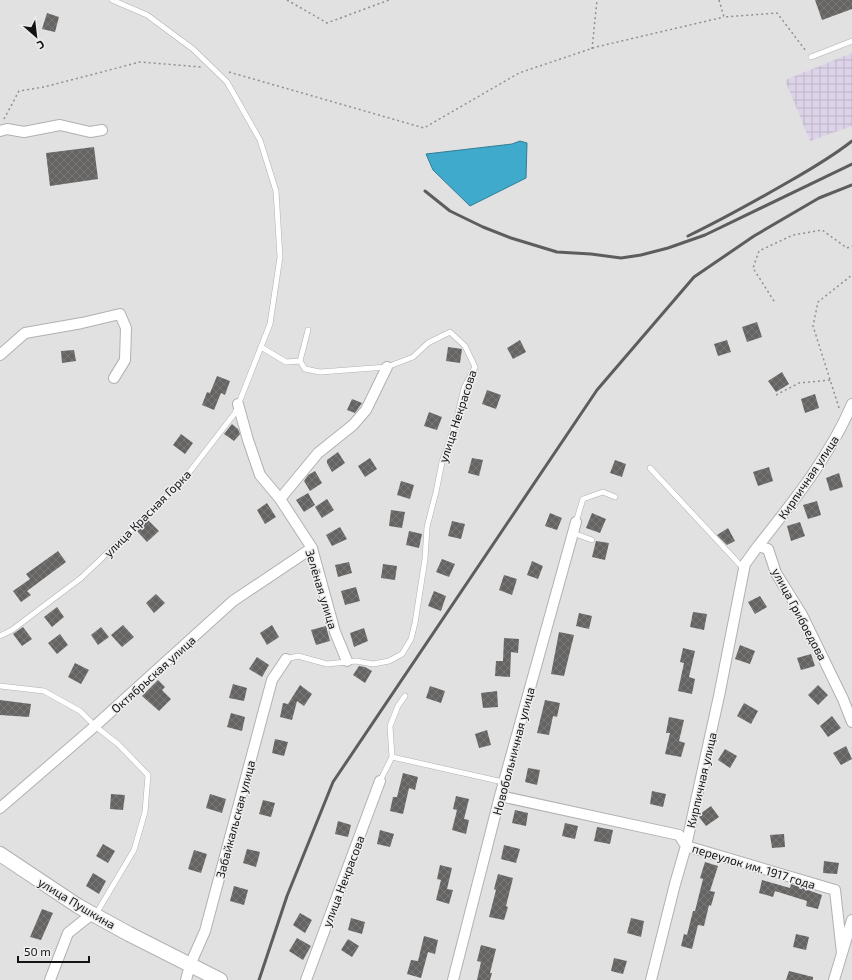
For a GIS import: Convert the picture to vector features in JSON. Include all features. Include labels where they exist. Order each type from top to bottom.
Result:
[{"type":"street","points":[[0,131],[6,129],[24,132],[60,126],[90,132],[102,130]]},
{"type":"street","points":[[0,355],[25,333],[82,323],[120,314],[126,328],[125,360],[114,378]]},
{"type":"street","points":[[280,499],[318,453],[353,425],[366,410],[387,367]]},
{"type":"street","name":"Зелёная улица","points":[[238,404],[260,475],[280,499],[312,548],[335,632],[347,661]]},
{"type":"street","name":"Кирпичная улица","points":[[758,546],[802,490],[844,424],[852,404]]},
{"type":"street","name":"Новобольничная улица","points":[[453,980],[503,782],[576,522]]},
{"type":"street","points":[[744,569],[745,564],[758,546]]},
{"type":"street","name":"улица Грибоедова","points":[[758,546],[768,549],[776,573],[802,615],[843,699],[852,722]]},
{"type":"street","name":"Октябрьская улица","points":[[0,808],[95,726],[234,601],[312,548]]},
{"type":"street","name":"Кирпичная улица","points":[[651,980],[686,846],[719,696],[744,569]]},
{"type":"street","name":"Забайкальская улица","points":[[186,980],[190,965],[204,931],[272,680],[286,659]]},
{"type":"street","name":"улица Некрасова","points":[[306,980],[380,781]]},
{"type":"street","name":"переулок им. 1917 года","points":[[500,796],[679,835],[686,846],[835,890],[842,953]]},
{"type":"street","name":"улица Пушкина","points":[[0,854],[78,906],[220,980]]},
{"type":"street","points":[[50,980],[68,933],[94,915]]},
{"type":"street","points":[[834,980],[852,920]]},
{"type":"lane","name":"улица Красная Горка","points":[[0,636],[12,630],[81,578],[181,483],[235,413],[270,324],[280,257],[276,191],[260,140],[227,82],[193,49],[147,15],[112,0]]},
{"type":"lane","points":[[811,57],[852,41]]},
{"type":"lane","points":[[261,347],[286,362],[300,361],[308,330]]},
{"type":"lane","name":"улица Некрасова","points":[[300,361],[305,369],[320,372],[387,367],[412,357],[428,344],[450,332],[465,346],[475,367],[464,388],[456,422],[442,462],[427,527],[425,559],[415,623],[410,639],[402,654],[389,661],[373,664],[347,661]]},
{"type":"lane","points":[[650,468],[744,569]]},
{"type":"lane","points":[[576,522],[583,499],[603,492],[615,497]]},
{"type":"lane","points":[[573,533],[592,540]]},
{"type":"lane","points":[[286,659],[298,656],[327,664],[347,661]]},
{"type":"lane","points":[[0,686],[44,691],[80,711],[95,726],[118,744],[148,775],[145,812],[134,850],[94,915]]},
{"type":"lane","points":[[380,781],[392,757],[390,726],[398,706],[406,696]]},
{"type":"lane","points":[[392,757],[503,782]]},
{"type":"path","points":[[287,0],[327,23],[390,0]]},
{"type":"path","points":[[592,49],[597,0]]},
{"type":"path","points":[[719,0],[724,17]]},
{"type":"path","points":[[3,120],[19,91],[44,87],[140,62],[212,68],[424,128],[519,73],[592,49],[724,17],[777,13],[811,57]]},
{"type":"path","points":[[774,301],[753,268],[759,251],[793,236],[822,230],[847,248],[852,246]]},
{"type":"path","points":[[844,424],[813,326],[818,302],[852,275]]},
{"type":"path","points":[[776,395],[799,383],[830,380]]},
{"type":"shaded area","points":[[852,53],[852,126],[810,141],[785,80]]},
{"type":"water","points":[[520,141],[527,143],[526,178],[470,206],[433,170],[426,154],[512,144]]},
{"type":"building","points":[[815,0],[852,0],[852,9],[822,20]]},
{"type":"building","points":[[47,13],[59,17],[55,32],[42,29]]},
{"type":"building","points":[[94,147],[98,179],[50,186],[46,153]]},
{"type":"building","points":[[757,322],[762,337],[747,342],[742,327]]},
{"type":"building","points":[[520,340],[526,352],[513,359],[507,348]]},
{"type":"building","points":[[727,340],[731,352],[718,356],[714,344]]},
{"type":"building","points":[[448,347],[462,349],[460,363],[446,361]]},
{"type":"building","points":[[74,350],[76,361],[62,363],[61,351]]},
{"type":"building","points":[[782,372],[789,384],[776,392],[768,381]]},
{"type":"building","points":[[217,376],[230,381],[225,395],[221,393],[214,410],[202,405],[207,392],[210,393]]},
{"type":"building","points":[[487,390],[501,395],[496,409],[482,404]]},
{"type":"building","points":[[815,394],[819,408],[805,413],[801,399]]},
{"type":"building","points":[[352,399],[362,403],[355,413],[347,410]]},
{"type":"building","points":[[429,412],[442,417],[437,430],[424,426]]},
{"type":"building","points":[[232,424],[238,429],[240,434],[234,441],[224,434]]},
{"type":"building","points":[[181,434],[193,443],[185,454],[173,445]]},
{"type":"building","points":[[338,452],[345,463],[332,472],[327,460]]},
{"type":"building","points":[[370,458],[377,469],[365,477],[358,466]]},
{"type":"building","points":[[472,458],[483,460],[479,476],[468,473]]},
{"type":"building","points":[[615,460],[626,464],[622,477],[610,473]]},
{"type":"building","points":[[769,467],[773,481],[758,486],[753,472]]},
{"type":"building","points":[[315,471],[322,483],[310,491],[304,481],[308,475]]},
{"type":"building","points":[[839,473],[843,487],[830,491],[826,478]]},
{"type":"building","points":[[401,481],[414,485],[410,499],[397,495]]},
{"type":"building","points":[[308,493],[315,505],[304,512],[296,500]]},
{"type":"building","points":[[327,499],[334,510],[322,518],[315,507]]},
{"type":"building","points":[[817,501],[821,515],[808,519],[803,505]]},
{"type":"building","points":[[267,503],[276,517],[265,524],[257,510]]},
{"type":"building","points":[[391,510],[405,512],[402,528],[389,526]]},
{"type":"building","points":[[550,513],[562,518],[557,530],[545,526]]},
{"type":"building","points":[[592,513],[606,519],[600,533],[586,528]]},
{"type":"building","points":[[148,520],[159,531],[147,542],[137,531]]},
{"type":"building","points":[[452,521],[465,524],[461,539],[448,536]]},
{"type":"building","points":[[800,522],[805,536],[791,541],[787,526]]},
{"type":"building","points":[[340,527],[347,539],[332,546],[326,535]]},
{"type":"building","points":[[728,528],[735,541],[727,545],[717,535]]},
{"type":"building","points":[[409,531],[422,534],[419,548],[406,545]]},
{"type":"building","points":[[596,541],[609,543],[605,560],[592,557]]},
{"type":"building","points":[[58,551],[66,562],[27,591],[31,595],[21,602],[13,591],[30,579],[26,574]]},
{"type":"building","points":[[442,559],[455,564],[449,577],[436,572]]},
{"type":"building","points":[[532,561],[543,566],[538,579],[527,575]]},
{"type":"building","points":[[349,562],[352,573],[338,577],[335,565]]},
{"type":"building","points":[[383,564],[397,566],[395,580],[381,578]]},
{"type":"building","points":[[504,575],[517,579],[512,595],[499,590]]},
{"type":"building","points":[[356,587],[360,601],[345,605],[341,591]]},
{"type":"building","points":[[434,591],[446,596],[441,611],[428,606]]},
{"type":"building","points":[[156,594],[165,603],[154,613],[146,603]]},
{"type":"building","points":[[760,596],[767,607],[755,614],[748,602]]},
{"type":"building","points":[[57,607],[64,617],[52,627],[44,617]]},
{"type":"building","points":[[693,612],[707,614],[704,630],[690,627]]},
{"type":"building","points":[[579,613],[592,616],[589,629],[576,626]]},
{"type":"building","points":[[123,625],[134,637],[122,647],[111,635]]},
{"type":"building","points":[[272,625],[279,637],[267,645],[260,633]]},
{"type":"building","points":[[326,626],[330,641],[316,645],[311,630]]},
{"type":"building","points":[[23,627],[32,639],[22,646],[13,634]]},
{"type":"building","points":[[101,627],[109,637],[98,645],[91,635]]},
{"type":"building","points":[[364,628],[368,641],[354,647],[350,633]]},
{"type":"building","points":[[559,632],[574,635],[564,676],[551,674]]},
{"type":"building","points":[[60,634],[68,645],[57,654],[48,643]]},
{"type":"building","points":[[504,638],[519,639],[518,653],[511,652],[510,677],[495,676],[496,661],[503,661]]},
{"type":"building","points":[[740,645],[755,651],[750,664],[735,659]]},
{"type":"building","points":[[683,648],[695,651],[689,677],[695,679],[692,694],[678,691],[684,663],[680,662]]},
{"type":"building","points":[[811,654],[815,666],[801,670],[797,658]]},
{"type":"building","points":[[257,657],[269,665],[262,677],[249,669]]},
{"type":"building","points":[[75,663],[89,670],[81,684],[68,677]]},
{"type":"building","points":[[359,666],[365,667],[372,671],[365,683],[353,675]]},
{"type":"building","points":[[158,680],[165,687],[162,690],[171,699],[159,711],[142,696]]},
{"type":"building","points":[[233,684],[247,688],[244,701],[229,698]]},
{"type":"building","points":[[300,685],[312,694],[304,706],[297,701],[292,720],[280,717],[283,703],[288,704]]},
{"type":"building","points":[[818,685],[828,695],[818,705],[808,695]]},
{"type":"building","points":[[430,686],[445,691],[441,703],[426,698]]},
{"type":"building","points":[[497,691],[498,707],[483,708],[481,693]]},
{"type":"building","points":[[0,700],[31,704],[29,717],[0,715]]},
{"type":"building","points":[[545,700],[560,703],[557,717],[553,716],[549,735],[537,733]]},
{"type":"building","points":[[744,703],[758,711],[751,724],[737,716]]},
{"type":"building","points":[[231,713],[245,717],[242,731],[227,727]]},
{"type":"building","points":[[832,716],[841,728],[828,737],[820,726]]},
{"type":"building","points":[[669,717],[684,720],[679,741],[685,743],[681,757],[665,754],[670,733],[666,733]]},
{"type":"building","points":[[487,730],[491,745],[479,748],[475,734]]},
{"type":"building","points":[[275,739],[288,742],[284,756],[272,753]]},
{"type":"building","points":[[846,746],[852,759],[841,765],[833,753]]},
{"type":"building","points":[[725,749],[737,756],[730,768],[718,760]]},
{"type":"building","points":[[528,768],[540,770],[537,785],[525,782]]},
{"type":"building","points":[[403,773],[418,777],[415,790],[409,788],[403,814],[390,811],[393,797],[397,797]]},
{"type":"building","points":[[652,791],[666,794],[663,807],[650,804]]},
{"type":"building","points":[[111,794],[125,795],[123,810],[110,809]]},
{"type":"building","points":[[210,794],[226,799],[222,813],[206,808]]},
{"type":"building","points":[[456,796],[469,799],[464,819],[469,820],[466,834],[452,830],[457,810],[453,809]]},
{"type":"building","points":[[263,800],[275,803],[271,817],[259,814]]},
{"type":"building","points":[[711,806],[719,817],[706,826],[699,817],[700,814]]},
{"type":"building","points":[[515,810],[528,813],[526,826],[512,823]]},
{"type":"building","points":[[338,821],[351,825],[348,837],[335,834]]},
{"type":"building","points":[[565,823],[578,826],[575,839],[562,836]]},
{"type":"building","points":[[597,827],[613,830],[610,844],[594,841]]},
{"type":"building","points":[[380,830],[394,834],[390,847],[377,844]]},
{"type":"building","points":[[784,834],[785,847],[772,848],[770,835]]},
{"type":"building","points":[[103,844],[115,851],[108,863],[96,856]]},
{"type":"building","points":[[504,845],[520,849],[516,863],[501,859]]},
{"type":"building","points":[[247,849],[260,852],[256,867],[243,863]]},
{"type":"building","points":[[194,850],[207,854],[201,873],[188,869]]},
{"type":"building","points":[[824,861],[839,863],[837,874],[823,873]]},
{"type":"building","points":[[705,862],[718,866],[710,891],[715,892],[711,906],[709,905],[704,926],[698,925],[692,949],[681,946],[684,934],[687,935],[693,911],[695,911],[703,879],[700,878]]},
{"type":"building","points":[[440,865],[452,868],[447,889],[453,890],[449,904],[436,900],[441,880],[437,879]]},
{"type":"building","points":[[93,873],[106,881],[99,894],[86,886]]},
{"type":"building","points":[[498,874],[513,878],[504,920],[489,917],[496,890],[494,889]]},
{"type":"building","points":[[762,880],[790,888],[791,884],[822,895],[818,909],[806,906],[807,901],[775,891],[773,897],[759,893]]},
{"type":"building","points":[[234,886],[248,890],[244,905],[230,901]]},
{"type":"building","points":[[42,909],[53,913],[41,940],[30,937]]},
{"type":"building","points":[[300,913],[312,920],[305,933],[293,925]]},
{"type":"building","points":[[351,918],[365,922],[362,934],[348,930]]},
{"type":"building","points":[[631,918],[644,921],[641,937],[627,933]]},
{"type":"building","points":[[796,934],[809,937],[806,950],[793,947]]},
{"type":"building","points":[[424,936],[438,940],[435,954],[428,952],[421,978],[407,974],[411,960],[418,961]]},
{"type":"building","points":[[297,938],[311,946],[303,960],[289,951]]},
{"type":"building","points":[[348,939],[359,946],[352,957],[341,950]]},
{"type":"building","points":[[481,945],[496,949],[490,973],[492,973],[490,980],[477,980],[481,962],[477,961]]},
{"type":"building","points":[[614,958],[627,961],[623,974],[611,971]]},
{"type":"building","points":[[789,971],[813,977],[813,980],[786,980]]},
{"type":"railway","points":[[688,236],[798,176],[830,157],[852,141]]},
{"type":"railway","points":[[425,191],[450,211],[483,227],[511,238],[557,252],[621,258],[641,255],[668,248],[705,235],[852,164]]},
{"type":"railway","points":[[259,980],[287,896],[333,782],[597,390],[694,277],[754,236],[819,198],[852,185]]}]
